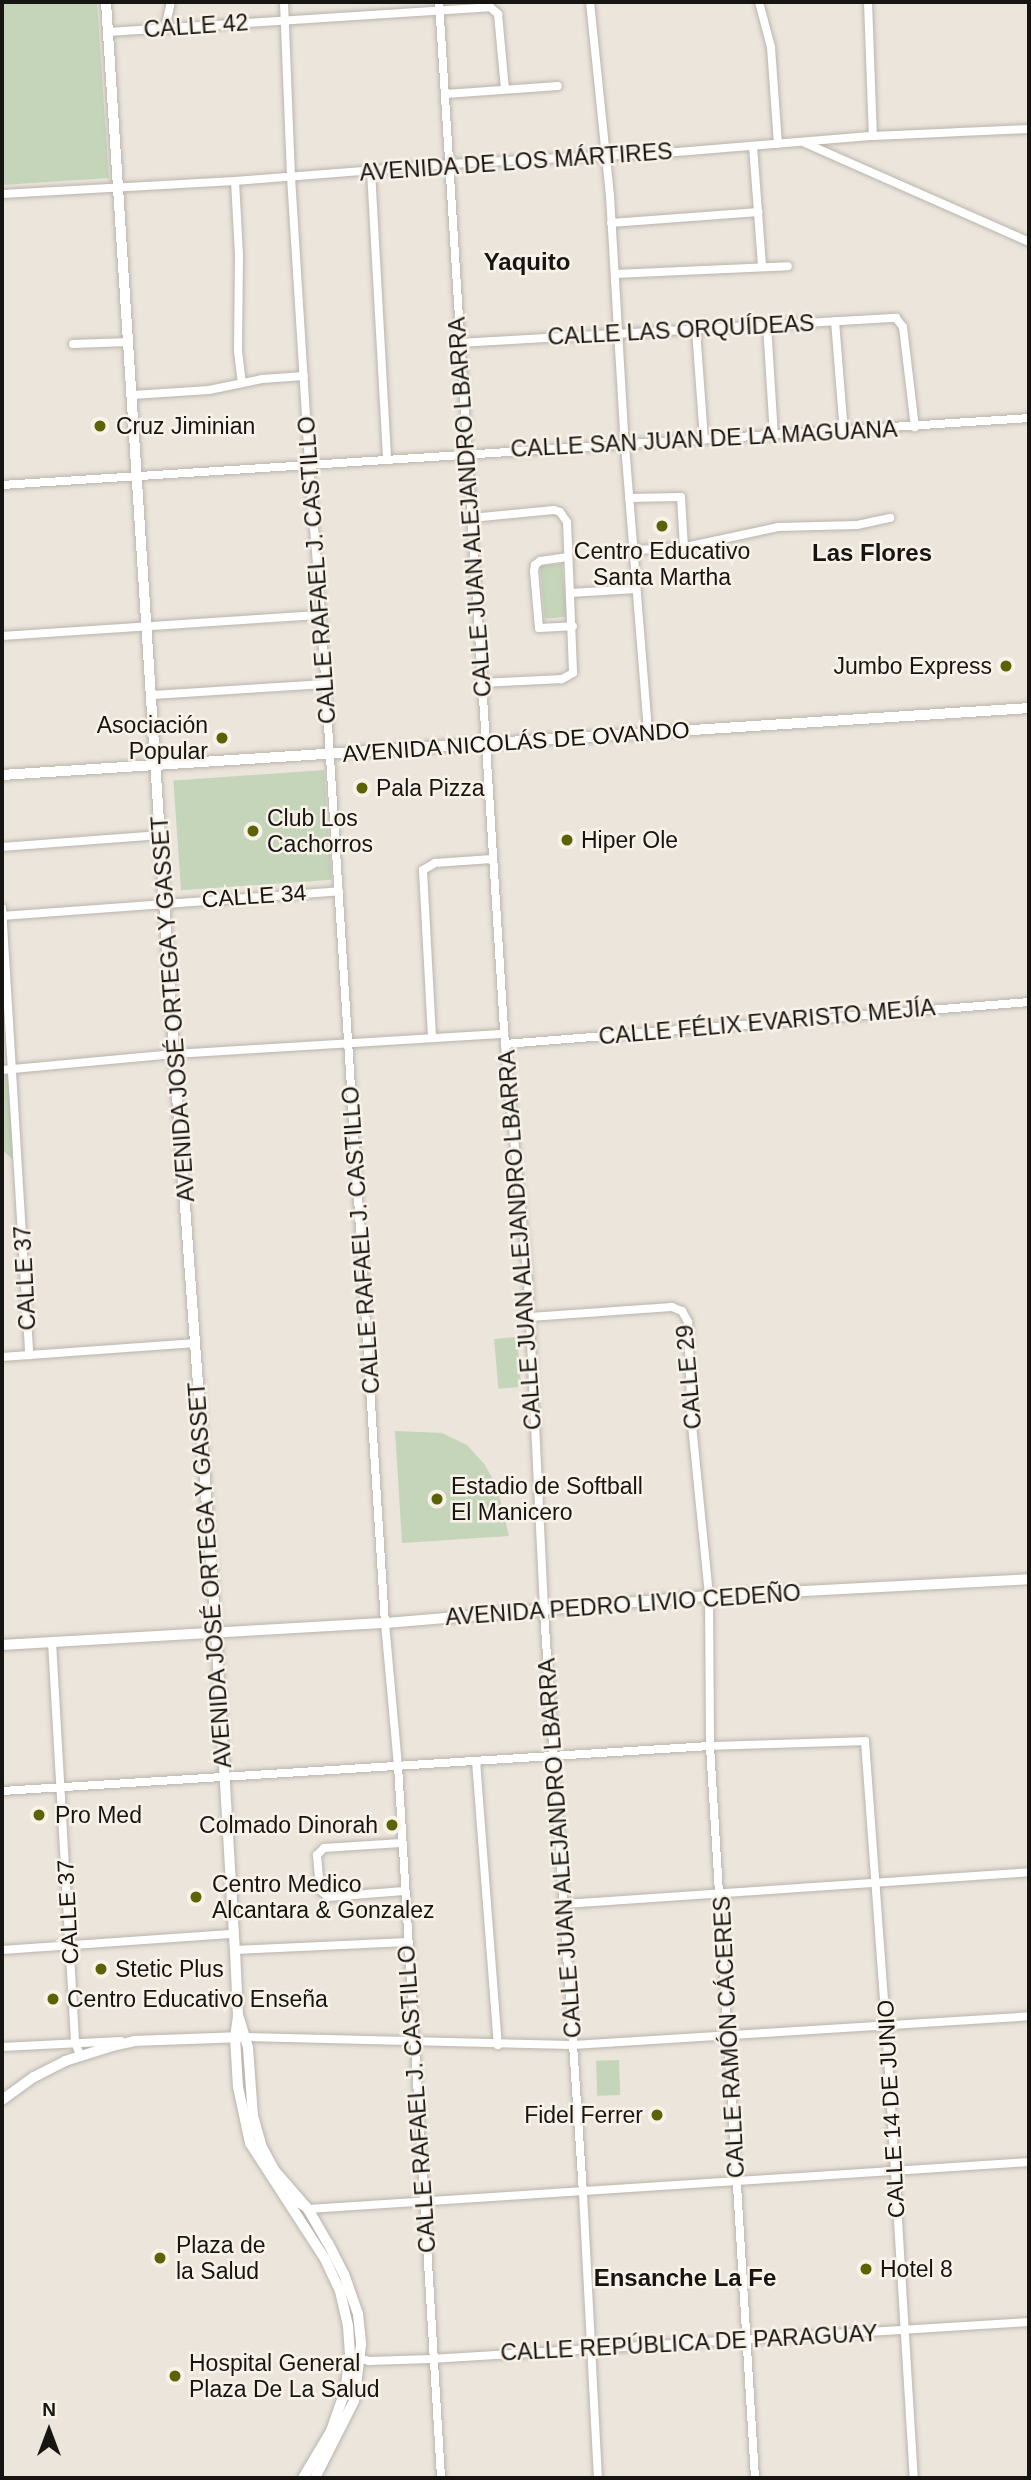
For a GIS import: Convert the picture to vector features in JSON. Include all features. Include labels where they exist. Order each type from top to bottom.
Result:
[{"type":"main road","name":"AVENIDA JOSÉ ORTEGA Y GASSET","points":[[106,2],[153,695],[174,1054],[216,1632],[239,2016],[242,2112],[250,2143],[325,2259],[340,2291],[355,2356],[337,2415],[303,2478]]},
{"type":"main road","name":"AVENIDA PEDRO LIVIO CEDEÑO","points":[[2,1645],[384,1623],[709,1597],[1029,1579]]},
{"type":"main road","name":"AVENIDA JOSÉ ORTEGA Y GASSET","points":[[240,2037],[253,2116],[262,2147],[275,2171],[308,2209],[336,2257],[355,2302],[354,2401],[315,2478]]},
{"type":"street","points":[[165,28],[171,2]]},
{"type":"street","name":"CALLE RAFAEL J. CASTILLO","points":[[284,2],[291,177],[309,465],[321,615],[384,1623],[398,1766],[431,2359],[441,2478]]},
{"type":"street","points":[[590,2],[611,223],[648,734]]},
{"type":"street","points":[[759,2],[771,47],[778,144]]},
{"type":"street","points":[[868,2],[873,136]]},
{"type":"street","name":"CALLE 42","points":[[108,32],[285,21],[439,7],[490,7],[498,14],[505,89]]},
{"type":"street","name":"CALLE JUAN ALEJANDRO LBARRA","points":[[439,7],[504,1034],[530,1317],[544,1612],[565,1904],[598,2478]]},
{"type":"street","points":[[446,94],[558,86]]},
{"type":"street","name":"AVENIDA DE LOS MÁRTIRES","points":[[2,194],[235,181],[449,164],[805,143],[873,136],[1029,129]]},
{"type":"street","points":[[805,143],[1029,242]]},
{"type":"street","points":[[753,146],[762,267]]},
{"type":"street","points":[[371,171],[387,459]]},
{"type":"street","points":[[235,181],[239,254],[238,337],[242,383]]},
{"type":"street","points":[[611,223],[759,212]]},
{"type":"street","points":[[615,274],[788,266]]},
{"type":"street","name":"CALLE LAS ORQUÍDEAS","points":[[459,343],[896,318],[901,321],[915,427]]},
{"type":"street","points":[[835,321],[844,432]]},
{"type":"street","points":[[767,325],[774,436]]},
{"type":"street","points":[[696,330],[704,440]]},
{"type":"street","points":[[73,344],[129,342]]},
{"type":"street","points":[[133,394],[209,390],[242,383],[304,376]]},
{"type":"street","name":"CALLE SAN JUAN DE LA MAGUANA","points":[[2,485],[1029,418]]},
{"type":"street","points":[[629,498],[681,497],[684,547]]},
{"type":"street","points":[[471,518],[560,512],[567,522],[573,673],[568,677],[481,683]]},
{"type":"street","points":[[633,550],[684,547],[778,527],[857,525],[890,518]]},
{"type":"street","points":[[568,557],[540,561],[534,571],[539,628],[573,626]]},
{"type":"street","points":[[570,593],[636,589]]},
{"type":"street","points":[[2,636],[321,615]]},
{"type":"street","points":[[153,695],[325,684]]},
{"type":"street","name":"AVENIDA NICOLÁS DE OVANDO","points":[[2,775],[1029,708]]},
{"type":"street","points":[[2,847],[161,835]]},
{"type":"street","points":[[432,1037],[423,870],[435,863],[492,859]]},
{"type":"street","name":"CALLE 34","points":[[2,916],[338,891]]},
{"type":"street","name":"CALLE 37","points":[[2,908],[29,1355]]},
{"type":"street","name":"CALLE FÉLIX EVARISTO MEJÍA","points":[[505,1044],[1029,1002]]},
{"type":"street","points":[[2,1070],[174,1054],[504,1034]]},
{"type":"street","name":"CALLE 29","points":[[530,1317],[672,1307],[682,1311],[688,1322],[692,1425],[709,1597]]},
{"type":"street","points":[[2,1357],[195,1343]]},
{"type":"street","name":"CALLE RAMÓN CÁCERES","points":[[709,1597],[710,1746],[755,2478]]},
{"type":"street","name":"CALLE 37","points":[[52,1642],[75,2042],[80,2055]]},
{"type":"street","name":"CALLE 14 DE JUNIO","points":[[710,1746],[865,1741],[887,2024],[914,2478]]},
{"type":"street","points":[[2,1791],[710,1746]]},
{"type":"street","points":[[477,1761],[498,2045]]},
{"type":"street","points":[[401,1843],[324,1848],[317,1855],[320,1890],[328,1897],[404,1891]]},
{"type":"street","points":[[565,1904],[1029,1872]]},
{"type":"street","points":[[2,1950],[233,1934]]},
{"type":"street","points":[[235,1950],[407,1941]]},
{"type":"street","points":[[2,2047],[240,2037],[573,2045],[1029,2016]]},
{"type":"street","points":[[2,2100],[34,2077],[80,2055],[134,2041]]},
{"type":"street","points":[[284,2196],[308,2209],[737,2184],[1029,2162]]},
{"type":"street","name":"CALLE REPÚBLICA DE PARAGUAY","points":[[355,2356],[431,2359],[1029,2322]]},
{"type":"green space","points":[[2,2],[97,2],[109,178],[2,185]]},
{"type":"green space","points":[[562,564],[567,617],[545,619],[540,566]]},
{"type":"green space","name":"Club Los Cachorros","points":[[324,770],[332,880],[181,890],[173,781]]},
{"type":"green space","points":[[13,1074],[17,1163],[2,1150],[2,1076]]},
{"type":"green space","points":[[517,1337],[521,1387],[498,1389],[494,1339]]},
{"type":"green space","points":[[395,1431],[442,1433],[467,1445],[485,1465],[497,1487],[509,1536],[402,1543]]},
{"type":"green space","points":[[619,2060],[620,2095],[597,2096],[596,2061]]},
{"type":"place","name":"Cruz Jiminian","points":[[100,426]]},
{"type":"place","name":"Centro Educativo Santa Martha","points":[[662,526]]},
{"type":"place","name":"Jumbo Express","points":[[1006,666]]},
{"type":"place","name":"Asociación Popular","points":[[222,738]]},
{"type":"place","name":"Pala Pizza","points":[[362,788]]},
{"type":"place","name":"Club Los Cachorros","points":[[253,831]]},
{"type":"place","name":"Hiper Ole","points":[[567,840]]},
{"type":"place","name":"Estadio de Softball El Manicero","points":[[437,1499]]},
{"type":"place","name":"Pro Med","points":[[39,1815]]},
{"type":"place","name":"Colmado Dinorah","points":[[392,1825]]},
{"type":"place","name":"Centro Medico Alcantara & Gonzalez","points":[[196,1897]]},
{"type":"place","name":"Stetic Plus","points":[[101,1969]]},
{"type":"place","name":"Centro Educativo Enseña","points":[[53,1999]]},
{"type":"place","name":"Fidel Ferrer","points":[[657,2115]]},
{"type":"place","name":"Plaza de la Salud","points":[[160,2258]]},
{"type":"place","name":"Hotel 8","points":[[866,2269]]},
{"type":"place","name":"Hospital General Plaza De La Salud","points":[[175,2376]]},
{"type":"district","name":"Yaquito","points":[[527,262]]},
{"type":"district","name":"Las Flores","points":[[872,553]]},
{"type":"district","name":"Ensanche La Fe","points":[[685,2278]]}]
